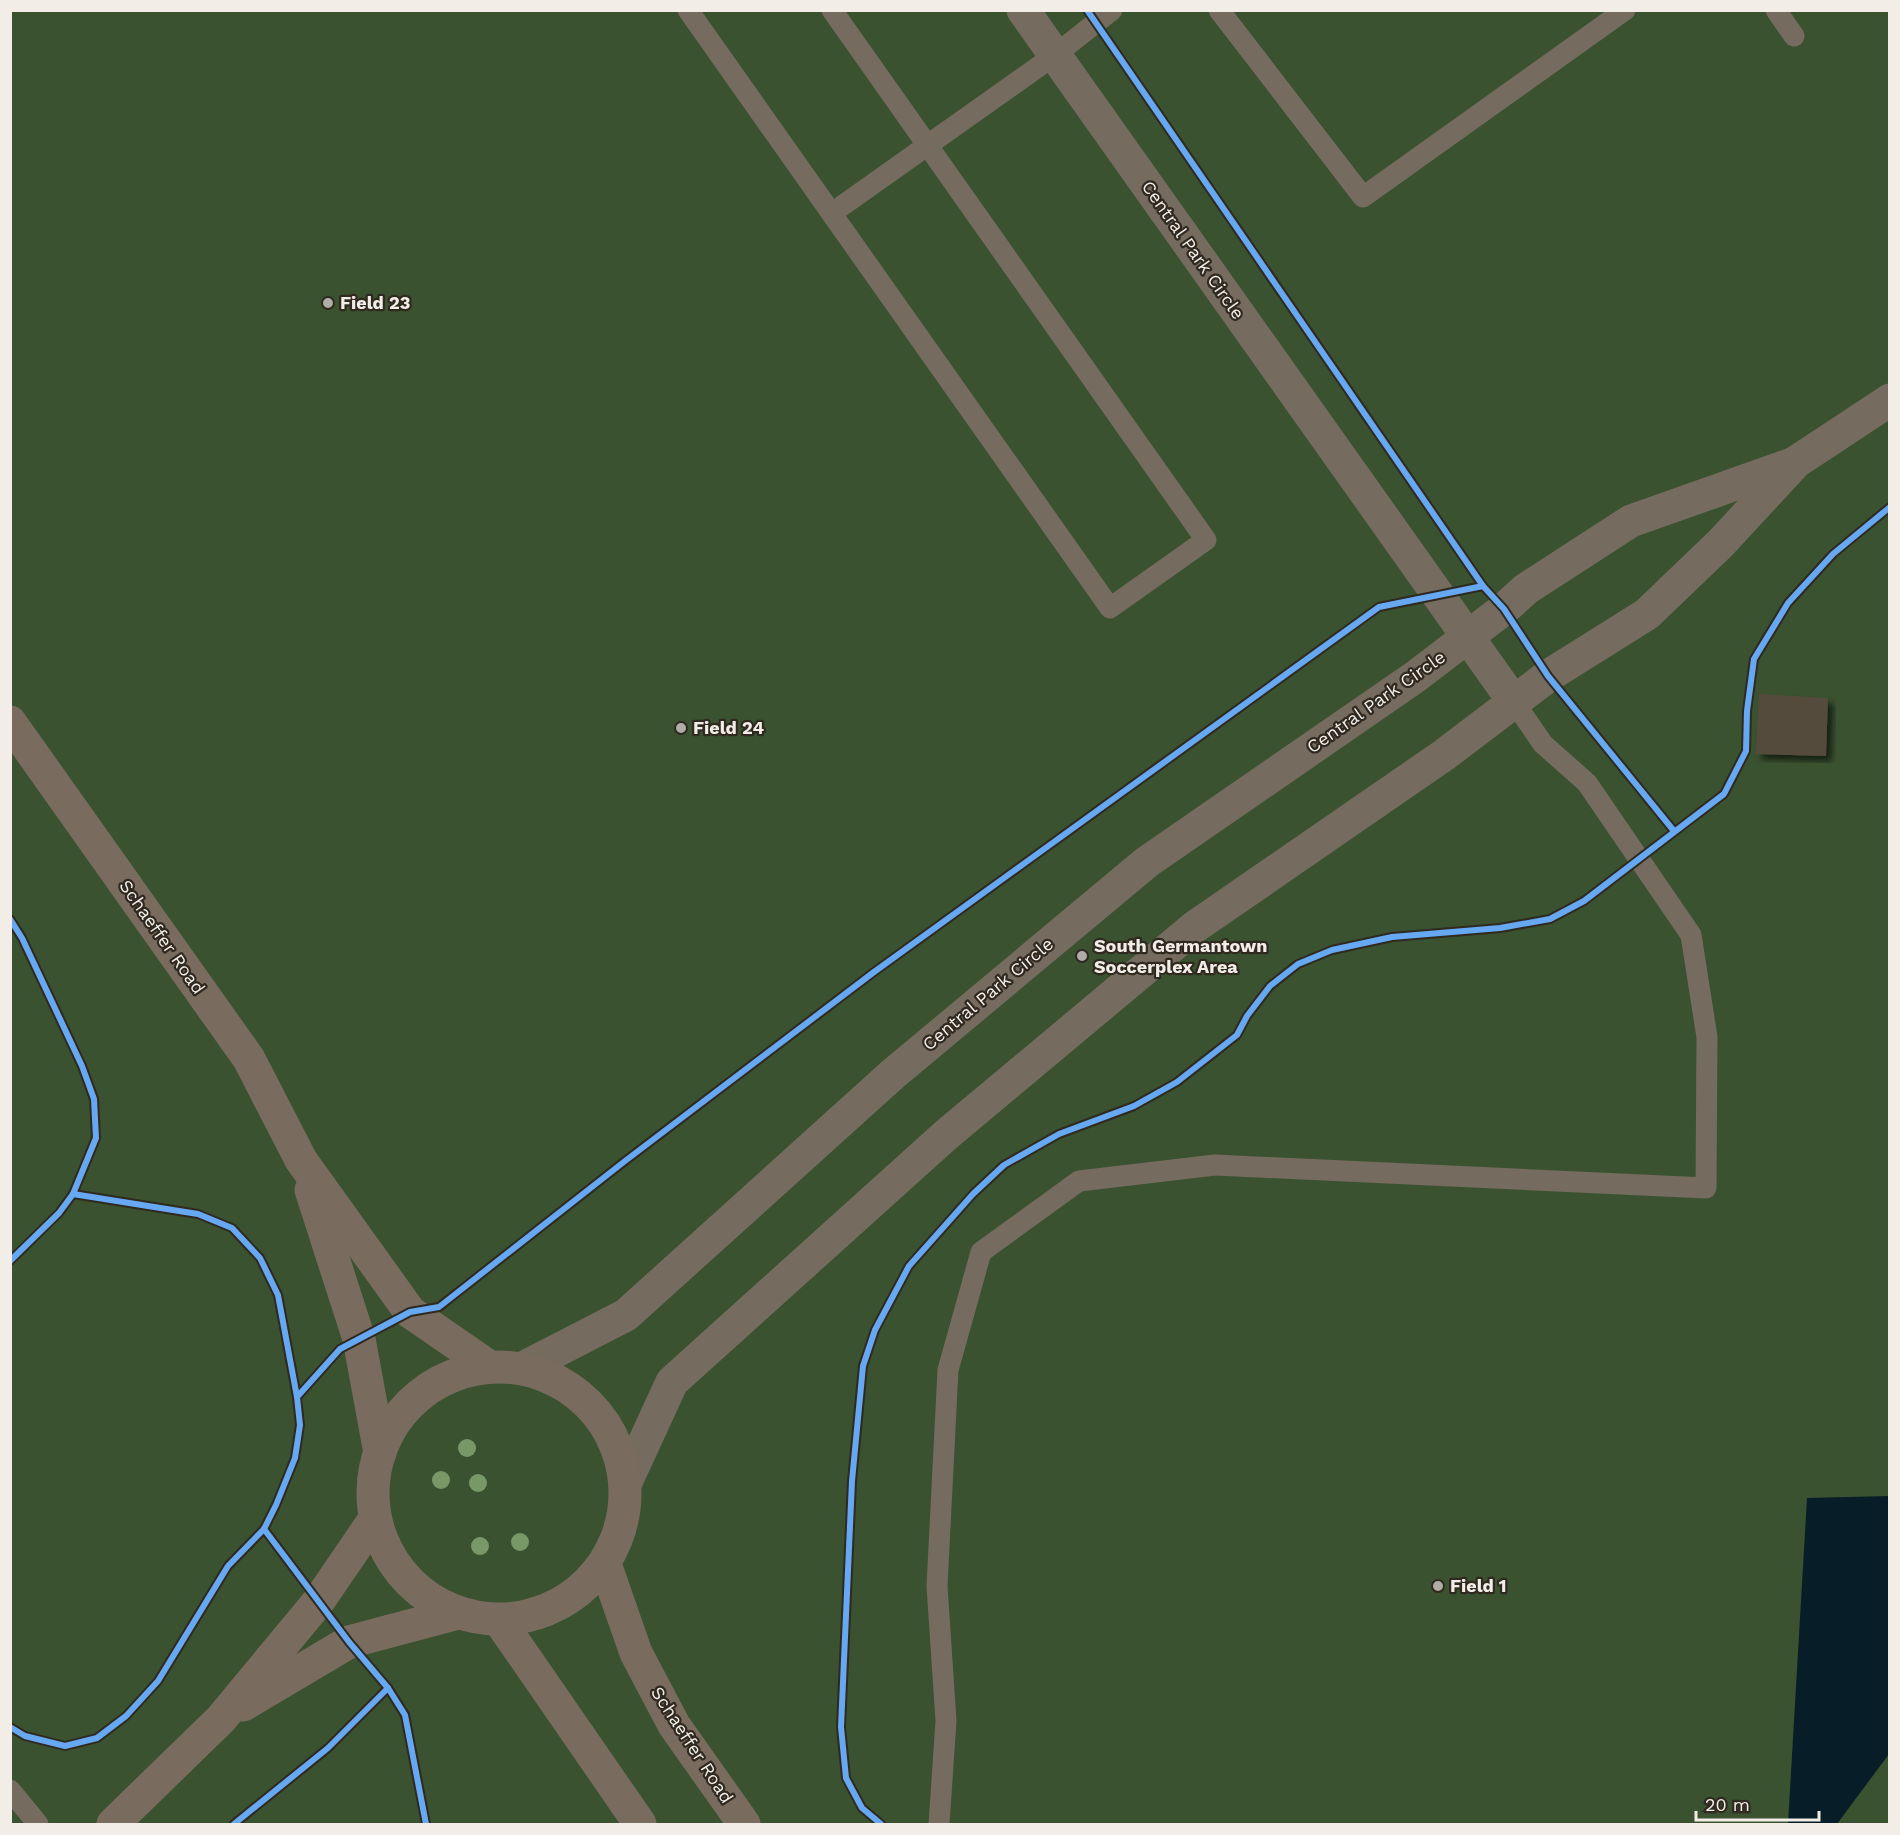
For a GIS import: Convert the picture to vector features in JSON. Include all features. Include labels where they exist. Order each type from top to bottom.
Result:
[{"type":"street","name":"Central Park Circle","points":[[1023,10],[1514,702]]},
{"type":"street","name":"Central Park Circle","points":[[523,1368],[626,1315],[893,1074],[1147,861],[1414,677],[1504,609],[1526,589],[1631,521],[1796,462],[1890,400]]},
{"type":"street","name":"Central Park Circle","points":[[626,1482],[672,1382],[946,1135],[1196,926],[1444,755],[1548,676],[1647,614],[1721,543],[1796,462]]},
{"type":"street","name":"Schaeffer Road","points":[[10,722],[249,1059],[301,1160],[410,1312],[490,1367]]},
{"type":"street","name":"Schaeffer Road","points":[[301,1160],[359,1339],[380,1453]]},
{"type":"street","points":[[490,1367],[523,1368],[560,1381],[594,1408],[617,1444],[626,1482],[621,1530],[605,1564],[582,1590],[548,1611],[499,1620],[458,1613],[423,1594],[397,1568],[372,1523],[373,1490],[380,1453],[396,1420],[424,1392],[453,1375],[490,1367]]},
{"type":"street","points":[[113,1824],[221,1719],[318,1602],[372,1523]]},
{"type":"street","name":"Schaeffer Road","points":[[605,1564],[636,1653],[674,1725],[744,1824]]},
{"type":"street","points":[[221,1719],[349,1642],[458,1613]]},
{"type":"street","points":[[499,1620],[640,1824]]},
{"type":"lane","points":[[688,10],[1110,608],[1206,540],[832,10]]},
{"type":"lane","points":[[832,213],[1055,55],[1112,10]]},
{"type":"lane","points":[[1219,10],[1363,197],[1625,10]]},
{"type":"lane","points":[[1776,10],[1794,36]]},
{"type":"lane","points":[[939,1824],[946,1721],[937,1586],[948,1370],[981,1252],[1079,1181],[1215,1165],[1706,1188],[1707,1037],[1691,935],[1587,783],[1543,744],[1514,702]]},
{"type":"lane","points":[[10,1790],[38,1824]]},
{"type":"green space","name":"South Germantown Soccerplex Area","points":[[11,11],[1889,11],[1889,1824],[11,1824]]},
{"type":"water","points":[[1889,1496],[1889,1754],[1837,1824],[1788,1824],[1807,1498]]},
{"type":"building","points":[[1759,694],[1828,698],[1826,756],[1756,754]]},
{"type":"cycle path","points":[[1087,10],[1483,586],[1504,609],[1548,676],[1674,831]]},
{"type":"cycle path","points":[[881,1824],[862,1808],[846,1778],[841,1727],[852,1481],[863,1366],[875,1330],[909,1266],[973,1194],[1004,1165],[1059,1134],[1134,1106],[1177,1082],[1237,1035],[1247,1016],[1270,986],[1298,964],[1332,950],[1392,937],[1500,928],[1550,919],[1584,901],[1724,794],[1746,751],[1747,711],[1754,659],[1788,603],[1833,554],[1890,507]]},
{"type":"cycle path","points":[[297,1397],[340,1349],[410,1312],[439,1307],[625,1161],[874,972],[1379,607],[1483,586]]},
{"type":"cycle path","points":[[10,919],[22,938],[82,1066],[94,1099],[96,1138],[73,1194],[59,1213],[10,1261]]},
{"type":"cycle path","points":[[10,1727],[25,1736],[65,1746],[97,1738],[126,1716],[158,1681],[228,1566],[264,1529],[295,1458],[300,1425],[278,1295],[260,1258],[232,1228],[198,1214],[73,1194]]},
{"type":"cycle path","points":[[264,1529],[349,1642],[388,1688],[405,1715],[426,1824]]},
{"type":"cycle path","points":[[234,1824],[328,1748],[388,1688]]},
{"type":"place","name":"Field 23","points":[[328,303]]},
{"type":"place","name":"Field 24","points":[[681,728]]},
{"type":"place","name":"South Germantown Soccerplex Area","points":[[1082,956]]},
{"type":"place","name":"Field 1","points":[[1438,1586]]}]
